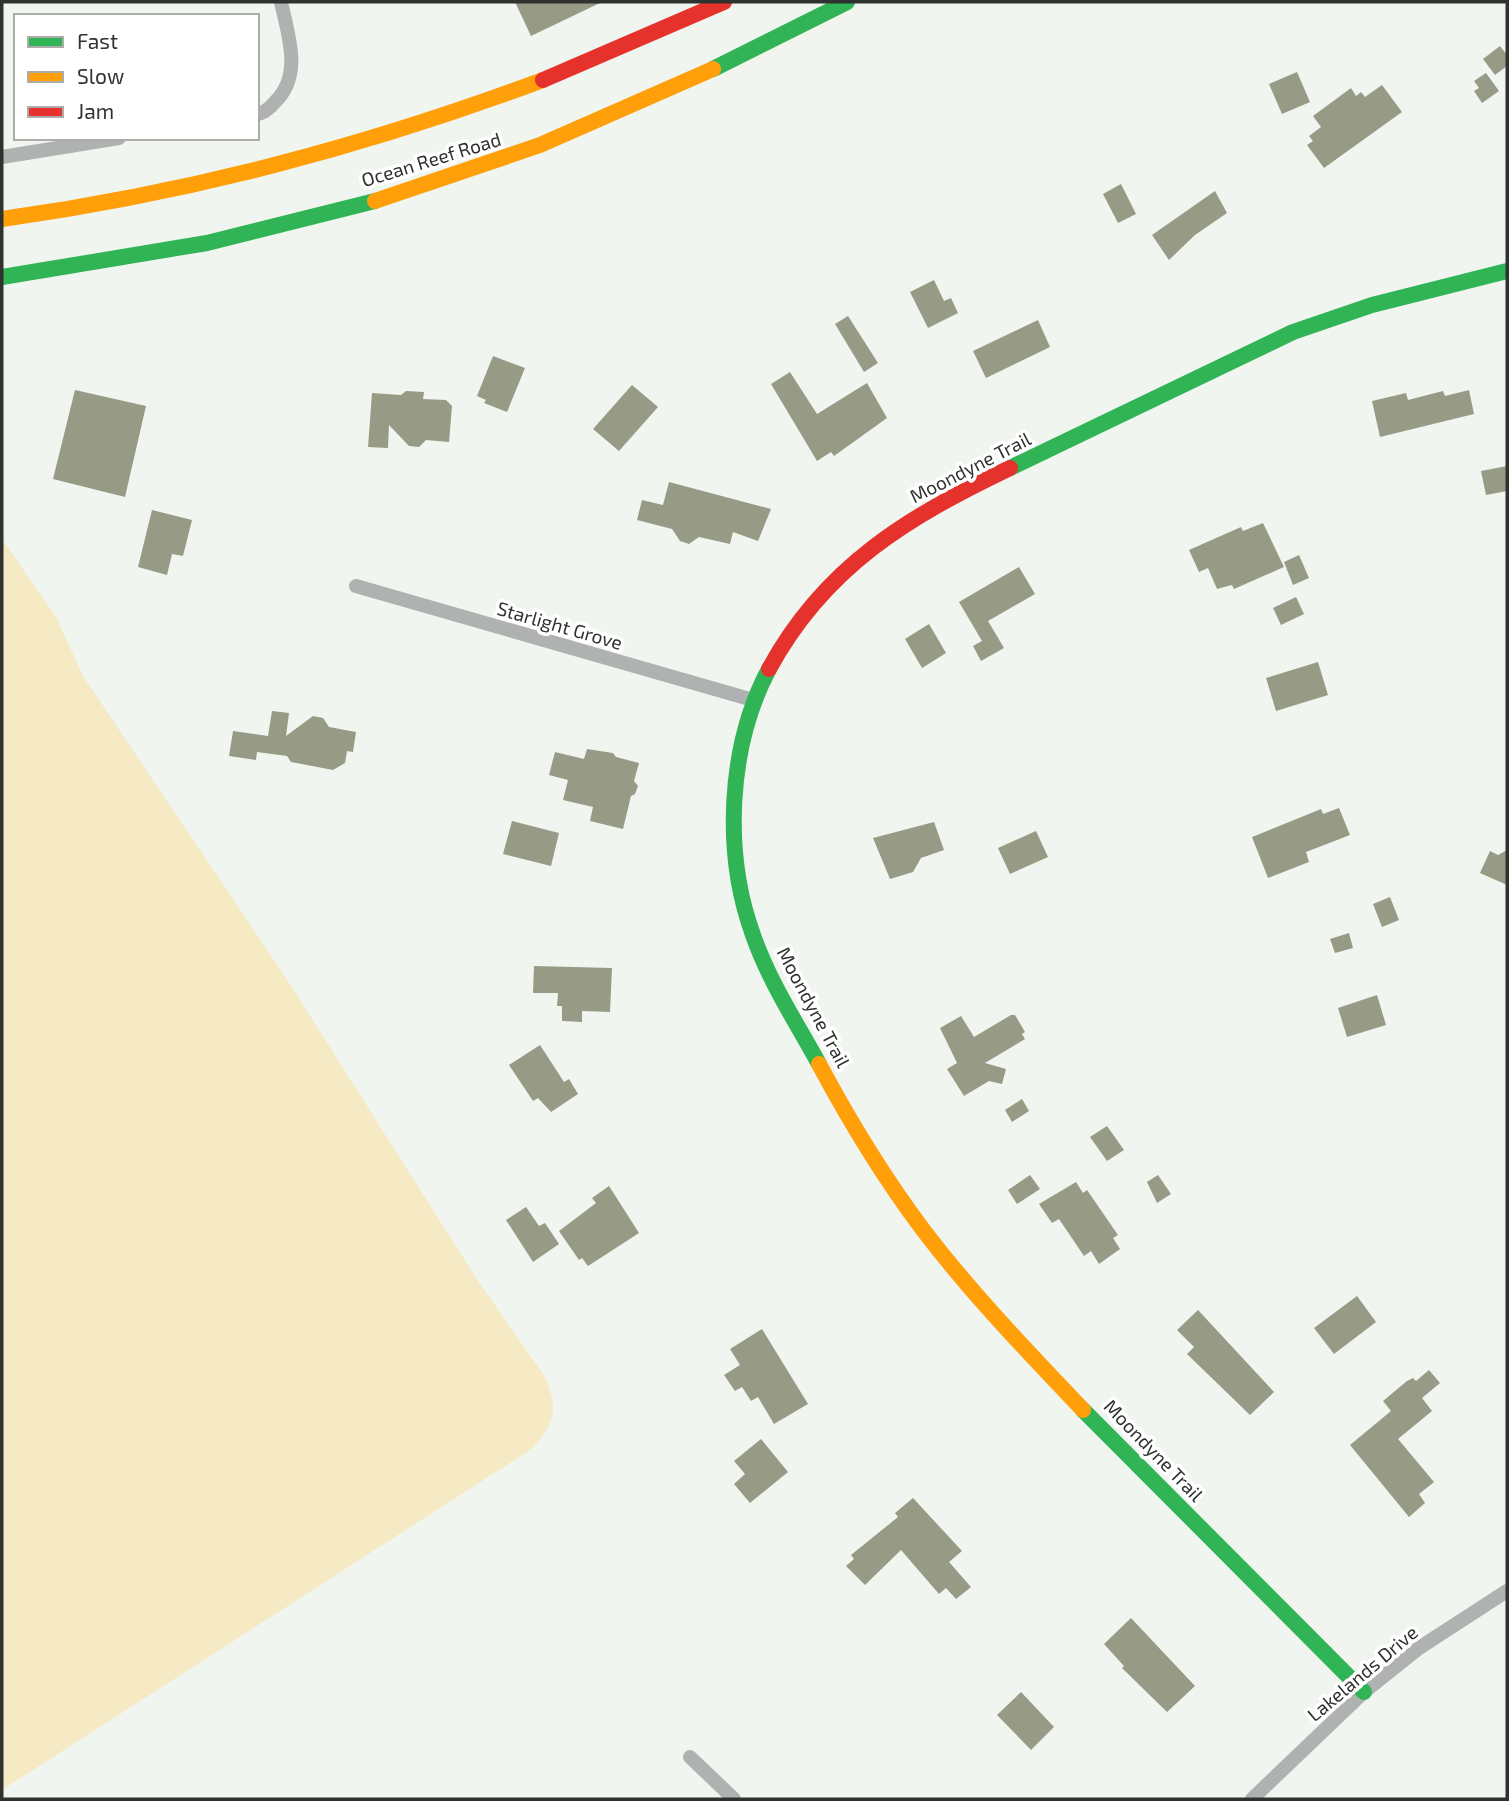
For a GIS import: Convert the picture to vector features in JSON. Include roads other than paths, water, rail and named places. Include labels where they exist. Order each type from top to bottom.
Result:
[{"type":"street","points":[[259,113],[278,101],[288,84],[292,64],[281,2]]},
{"type":"street","points":[[685,20],[711,2]]},
{"type":"street","name":"Ocean Reef Road","points":[[2,219],[124,200],[222,179],[402,131],[622,48],[724,2]]},
{"type":"street","name":"Ocean Reef Road","points":[[2,277],[90,266],[301,220],[465,173],[542,144],[666,91],[847,2]]},
{"type":"street","points":[[2,157],[107,140]]},
{"type":"street","name":"Moondyne Trail","points":[[1364,1692],[1057,1379],[942,1254],[884,1172],[818,1063],[768,970],[743,904],[734,839],[737,774],[753,700],[791,633],[839,574],[887,535],[968,490],[1293,332],[1371,304],[1507,271]]},
{"type":"street","name":"Starlight Grove","points":[[356,586],[753,700]]},
{"type":"street","name":"Lakelands Drive","points":[[1252,1799],[1364,1692],[1419,1648],[1507,1591]]},
{"type":"street","points":[[690,1757],[734,1799]]}]
